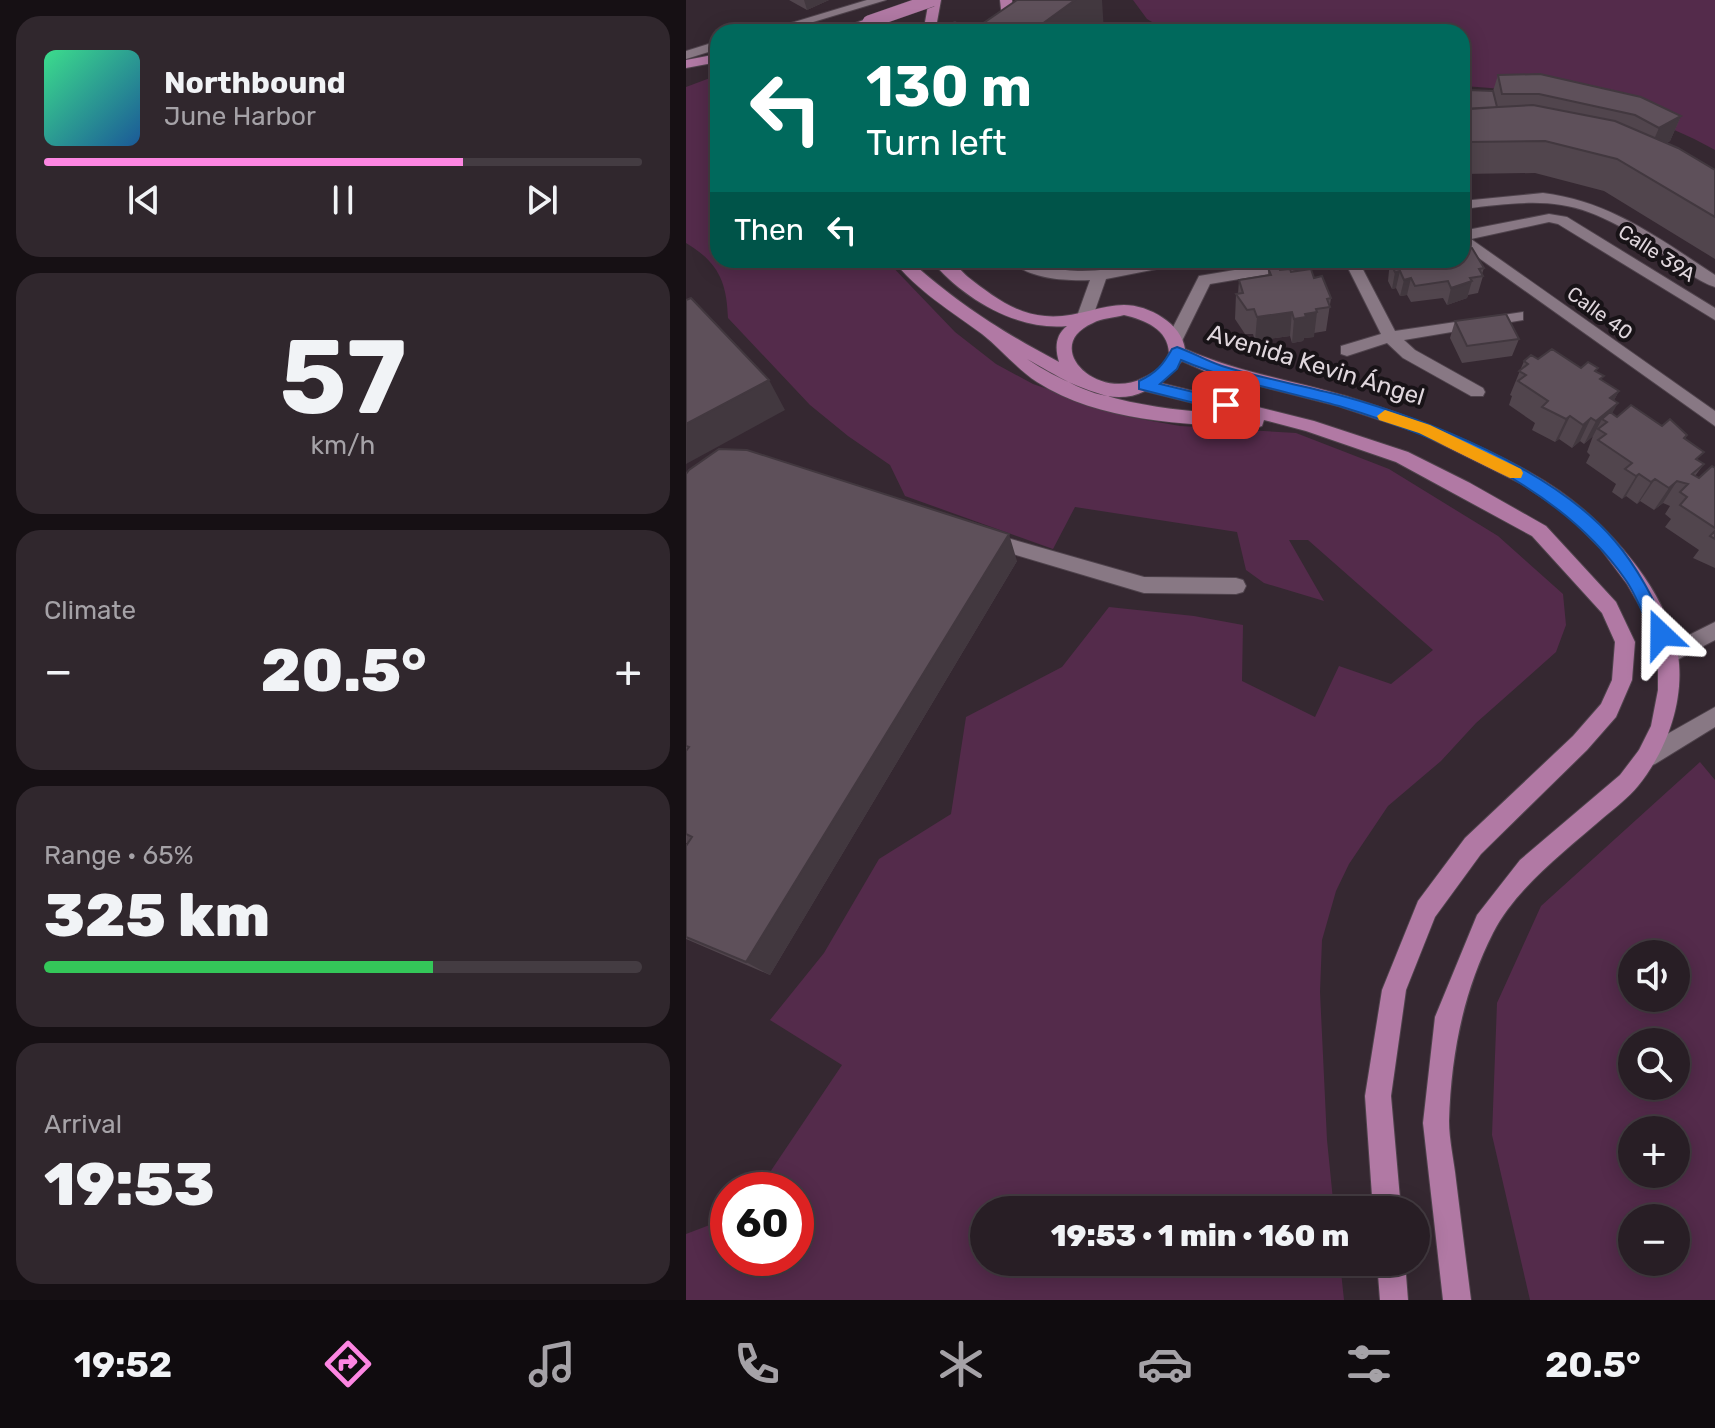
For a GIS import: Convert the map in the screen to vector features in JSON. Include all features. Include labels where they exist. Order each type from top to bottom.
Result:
[{"type":"main road","points":[[863,24],[934,0],[929,24]]},
{"type":"main road","points":[[1006,0],[1006,24]]},
{"type":"main road","points":[[686,64],[710,60]]},
{"type":"main road","points":[[909,268],[946,301],[991,333],[1087,385],[1125,390],[1160,377],[1172,365],[1176,346],[1169,328],[1157,319],[1141,313],[1106,312],[1084,319],[1043,322],[1012,312],[972,289],[947,268]]},
{"type":"main road","points":[[1073,376],[1064,364],[1062,351],[1066,337],[1084,319]]},
{"type":"main road","points":[[991,333],[1009,357],[1045,380],[1097,402],[1159,415],[1308,425]]},
{"type":"main road","name":"Avenida Kevin Ángel","points":[[1176,346],[1215,369],[1341,401],[1425,429],[1526,478],[1571,508],[1607,543],[1634,578],[1654,614],[1668,655],[1668,690],[1663,714],[1647,757],[1628,782],[1528,868],[1485,923],[1447,1017],[1436,1123],[1457,1300]]},
{"type":"main road","points":[[1144,385],[1308,425],[1402,457],[1539,531],[1609,608],[1625,642],[1622,680],[1609,710],[1580,743],[1473,846],[1426,909],[1394,990],[1378,1096],[1386,1196]]},
{"type":"main road","points":[[1392,1276],[1394,1300]]},
{"type":"street","points":[[788,24],[842,0]]},
{"type":"street","points":[[796,24],[880,0]]},
{"type":"street","points":[[912,0],[927,6],[933,14]]},
{"type":"street","points":[[686,55],[710,48]]},
{"type":"street","name":"Calle 39A","points":[[1470,204],[1541,196],[1584,205],[1617,221],[1715,282]]},
{"type":"street","name":"Calle 39A","points":[[1470,236],[1549,218],[1577,226],[1715,315]]},
{"type":"street","name":"Calle 40","points":[[1470,244],[1715,420]]},
{"type":"street","points":[[1031,268],[1060,277],[1109,269]]},
{"type":"street","points":[[1176,346],[1200,275],[1257,268]]},
{"type":"street","points":[[1355,268],[1390,337],[1409,354],[1477,392]]},
{"type":"street","points":[[1084,319],[1109,269]]},
{"type":"street","points":[[1347,350],[1390,337],[1517,316]]},
{"type":"street","points":[[970,533],[1144,585],[1236,586]]},
{"type":"street","points":[[1668,655],[1715,630]]},
{"type":"street","points":[[1647,757],[1715,716]]},
{"type":"shaded area","points":[[1133,0],[1715,0],[1715,150],[1657,123],[1593,104],[1526,92],[1470,87],[1470,24],[1156,24],[1147,19]]},
{"type":"shaded area","points":[[710,78],[710,263],[686,243],[686,87]]},
{"type":"shaded area","points":[[714,268],[894,268],[955,332],[996,364],[1033,384],[1129,417],[1180,426],[1296,433],[1389,469],[1498,536],[1563,594],[1566,625],[1556,652],[1476,723],[1441,761],[1388,806],[1349,864],[1336,891],[1322,940],[1320,992],[1333,1196],[970,1196],[970,1276],[1341,1276],[1344,1300],[686,1300],[686,1234],[710,1225],[710,1276],[814,1276],[814,1172],[770,1172],[842,1065],[770,1020],[824,953],[879,859],[951,814],[966,717],[1062,667],[1109,607],[1243,625],[1242,681],[1315,717],[1339,666],[1391,684],[1433,650],[1308,540],[1289,540],[1324,601],[1264,583],[1246,570],[1237,532],[1075,507],[1053,549],[905,496],[890,465],[810,405],[728,318],[723,283]]},
{"type":"shaded area","points":[[1700,762],[1715,780],[1715,1300],[1530,1300],[1492,1135],[1497,1003],[1541,906]]},
{"type":"building","points":[[1017,0],[1075,0],[1042,24],[985,22]]},
{"type":"building","points":[[1540,74],[1641,97],[1681,116],[1659,128],[1635,115],[1539,94],[1502,94],[1498,75]]},
{"type":"building","points":[[1470,90],[1493,91],[1497,107],[1471,109]]},
{"type":"building","points":[[1533,105],[1615,121],[1678,148],[1715,170],[1715,217],[1617,159],[1545,141],[1470,142],[1470,109]]},
{"type":"building","points":[[1472,248],[1484,268],[1479,269],[1483,276],[1470,278],[1472,281],[1451,288],[1448,281],[1415,286],[1411,278],[1404,280],[1400,271],[1395,272],[1393,268],[1470,268]]},
{"type":"building","points":[[1268,268],[1290,269],[1291,272],[1311,269],[1314,278],[1322,276],[1331,298],[1327,299],[1330,307],[1316,309],[1317,312],[1305,314],[1306,317],[1294,319],[1292,312],[1257,317],[1254,309],[1247,310],[1236,294],[1243,293],[1239,280],[1271,275]]},
{"type":"building","points":[[691,298],[769,380],[686,424],[686,300]]},
{"type":"building","points":[[1506,314],[1519,339],[1467,346],[1455,321]]},
{"type":"building","points":[[1552,349],[1581,368],[1588,362],[1598,368],[1595,371],[1604,376],[1600,379],[1619,391],[1610,398],[1618,403],[1596,421],[1591,418],[1583,425],[1570,416],[1566,419],[1542,407],[1548,401],[1518,381],[1526,375],[1519,371],[1528,364],[1524,361],[1531,355],[1538,359]]},
{"type":"building","points":[[1631,405],[1662,426],[1670,419],[1687,435],[1684,438],[1704,452],[1696,459],[1704,464],[1692,474],[1699,478],[1712,466],[1715,468],[1715,528],[1680,505],[1687,497],[1680,492],[1688,484],[1677,481],[1669,488],[1655,479],[1651,482],[1639,474],[1636,476],[1625,469],[1632,463],[1598,440],[1606,434],[1598,429],[1607,422],[1602,419],[1610,412],[1617,417]]},
{"type":"building","points":[[719,449],[747,450],[1009,534],[746,962],[686,937],[686,846],[692,837],[686,834],[686,751],[689,747],[686,746],[686,474]]},
{"type":"slow traffic","points":[[1385,416],[1425,429],[1515,473]]},
{"type":"route","points":[[1226,405],[1144,385],[1160,377],[1172,365],[1177,352],[1215,369],[1341,401],[1425,429],[1526,478],[1571,508],[1607,543],[1634,578],[1661,634]]}]
